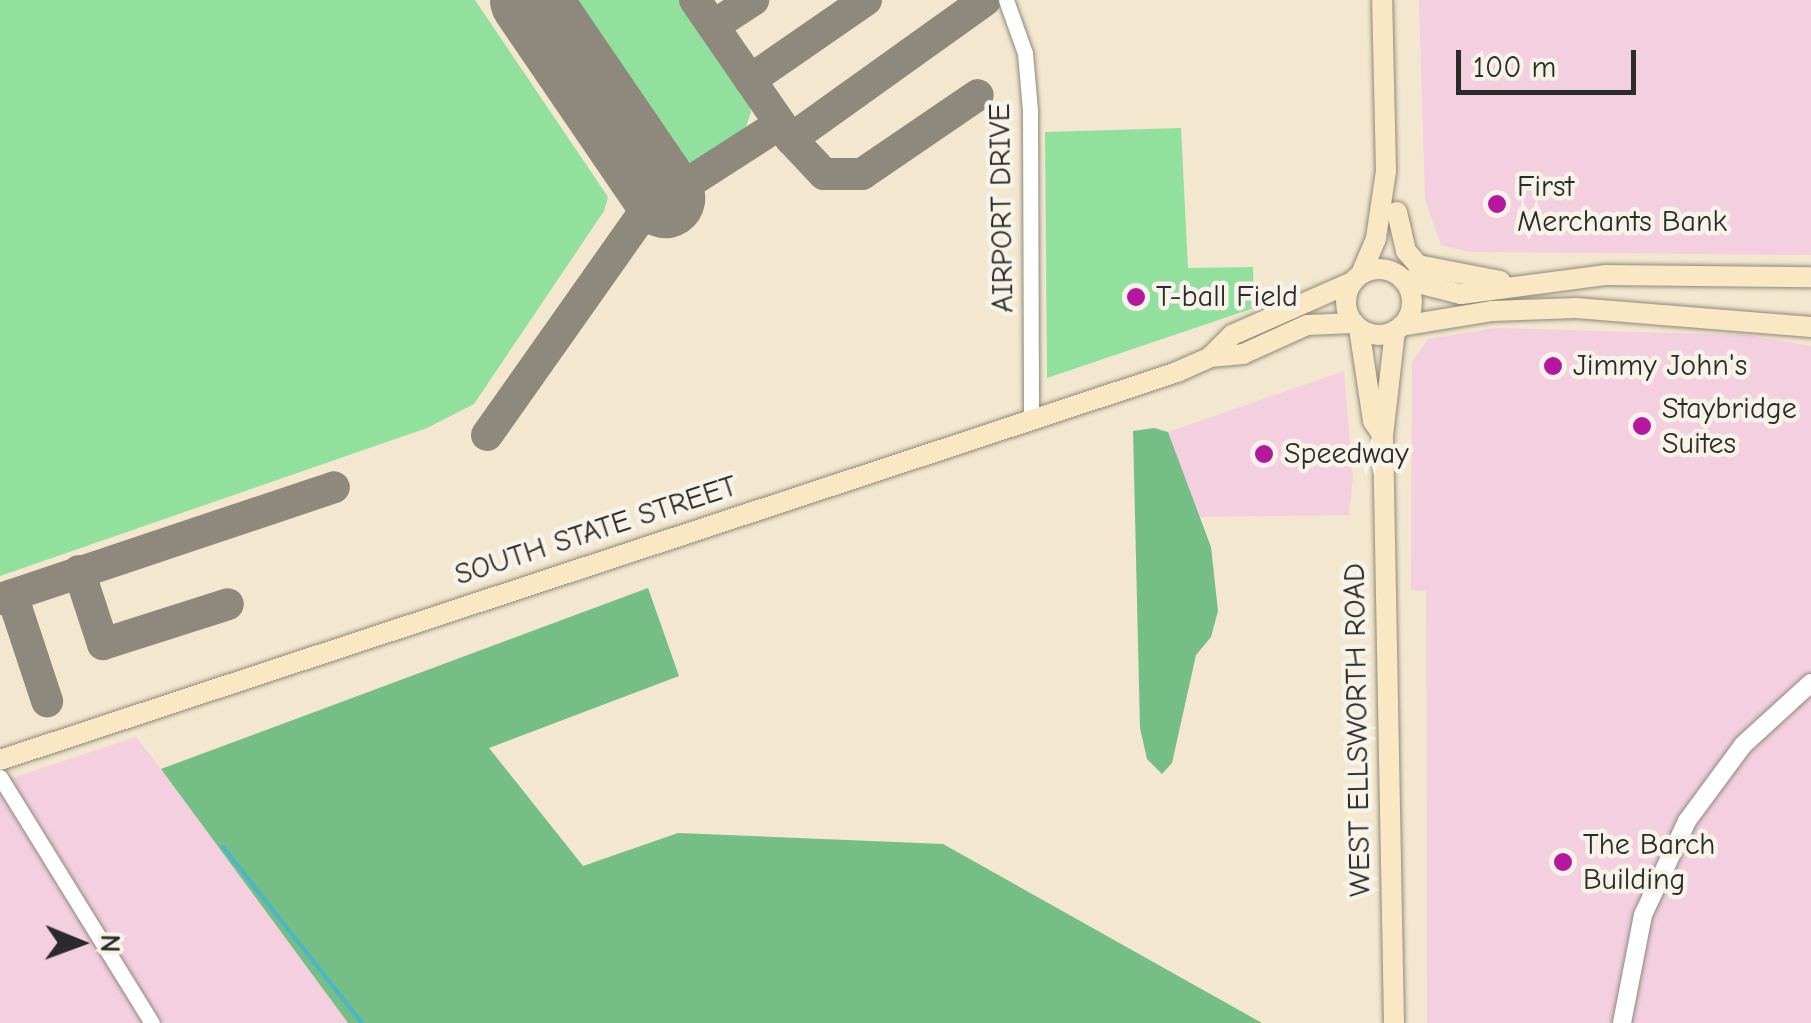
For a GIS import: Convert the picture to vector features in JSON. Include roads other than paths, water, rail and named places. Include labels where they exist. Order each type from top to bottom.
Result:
[{"type":"main road","points":[[1382,0],[1386,171],[1376,238],[1346,305],[1357,325],[1375,334],[1504,311],[1553,308],[1811,327]]},
{"type":"main road","points":[[1386,171],[1406,251],[1418,264],[1486,281],[1536,282]]},
{"type":"main road","points":[[1397,212],[1399,276],[1412,303],[1398,328]]},
{"type":"main road","points":[[1357,278],[1399,276],[1446,294],[1573,278],[1634,275],[1811,277]]},
{"type":"main road","points":[[1553,308],[1573,298],[1623,300],[1634,275]]},
{"type":"main road","points":[[1697,318],[1684,308],[1683,291],[1710,276]]},
{"type":"main road","name":"SOUTH STATE STREET","points":[[1210,357],[1232,335],[1357,278]]},
{"type":"main road","points":[[1504,311],[1505,294],[1555,288],[1573,278]]},
{"type":"main road","name":"SOUTH STATE STREET","points":[[0,760],[1032,420],[1210,357],[1243,354],[1307,326],[1357,325]]},
{"type":"main road","name":"WEST ELLSWORTH ROAD","points":[[1357,325],[1372,421],[1383,436]]},
{"type":"main road","name":"WEST ELLSWORTH ROAD","points":[[1394,1023],[1383,436],[1398,328]]},
{"type":"street","name":"AIRPORT DRIVE","points":[[1006,0],[1025,53],[1030,110],[1032,420]]},
{"type":"street","points":[[1622,1023],[1643,915],[1687,821],[1743,745],[1811,683]]},
{"type":"street","points":[[0,777],[152,1023]]},
{"type":"waterway","points":[[223,847],[362,1023]]},
{"type":"place","name":"First Merchants Bank","points":[[1497,204]]},
{"type":"place","name":"T-ball Field","points":[[1136,297]]},
{"type":"place","name":"Jimmy John's","points":[[1553,366]]},
{"type":"place","name":"Staybridge Suites","points":[[1642,426]]},
{"type":"place","name":"Speedway","points":[[1264,454]]},
{"type":"place","name":"The Barch Building","points":[[1563,862]]}]
